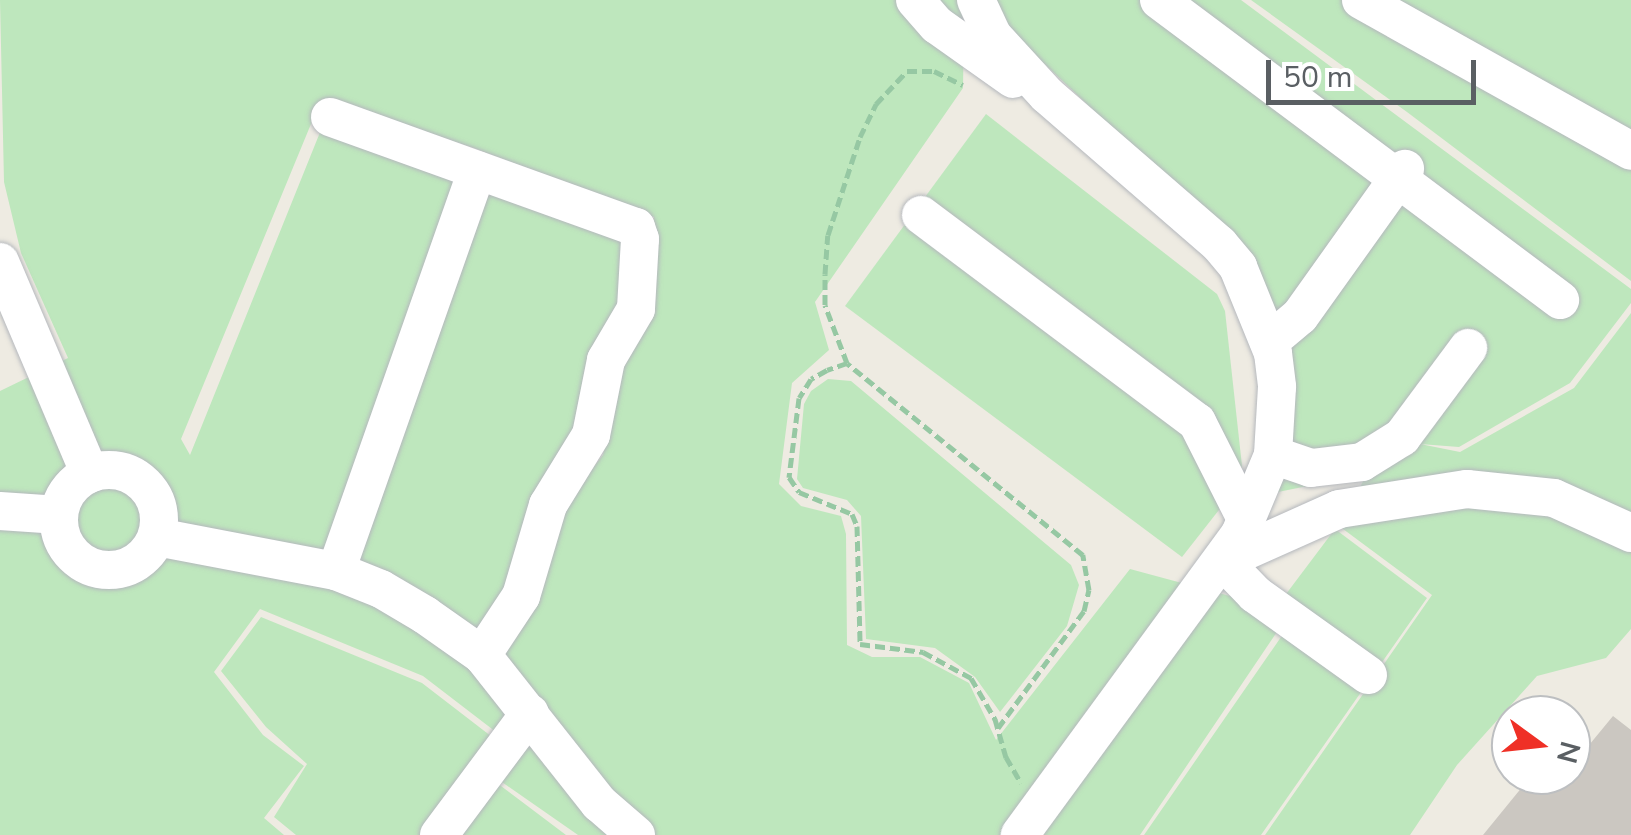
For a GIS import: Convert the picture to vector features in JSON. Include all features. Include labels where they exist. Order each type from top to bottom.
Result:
[{"type":"street","points":[[914,0],[937,25],[977,54],[1047,95]]},
{"type":"street","points":[[976,0],[992,36],[1047,95],[1219,244],[1238,267],[1269,342],[1276,387],[1274,454],[1223,561],[1029,823]]},
{"type":"street","points":[[1159,0],[1401,175],[1560,300]]},
{"type":"street","points":[[1360,0],[1631,152]]},
{"type":"street","points":[[330,117],[636,226],[640,239],[636,309],[606,360],[590,435],[541,523],[521,596],[482,655]]},
{"type":"street","points":[[336,572],[477,170]]},
{"type":"street","points":[[1269,342],[1300,316],[1401,175]]},
{"type":"street","points":[[920,215],[1197,422],[1246,519]]},
{"type":"street","points":[[0,262],[90,474]]},
{"type":"street","points":[[1274,454],[1312,468],[1362,462],[1402,436],[1468,348]]},
{"type":"street","points":[[119,471],[144,484],[158,508],[157,538],[137,562],[106,571],[90,567],[66,547],[59,515],[69,490],[90,474],[119,471]]},
{"type":"street","points":[[1223,561],[1339,510],[1467,488],[1554,498],[1631,533]]},
{"type":"street","points":[[0,511],[59,515]]},
{"type":"street","points":[[157,538],[336,572],[381,588],[482,655],[599,803],[636,835]]},
{"type":"street","points":[[1223,561],[1255,594],[1368,675]]},
{"type":"street","points":[[439,835],[530,712]]},
{"type":"path","points":[[976,89],[934,71],[907,72],[876,104],[860,137],[828,235],[825,305],[847,363],[1083,555],[1089,590],[1084,611],[998,728]]},
{"type":"path","points":[[847,363],[811,380],[799,398],[789,476],[800,492],[852,514],[857,526],[860,644],[923,652],[971,678],[998,728],[1029,823]]},
{"type":"green space","points":[[0,0],[958,0],[964,23],[963,88],[815,302],[829,350],[792,383],[779,484],[801,506],[841,516],[846,534],[847,645],[872,657],[920,657],[969,683],[996,740],[1130,569],[1241,599],[1281,626],[1140,835],[578,835],[499,780],[522,752],[423,676],[260,609],[214,672],[263,735],[304,766],[264,818],[284,835],[0,835],[0,391],[68,358],[21,253],[4,182]],"holes":[[[334,102],[474,148],[654,217],[651,311],[622,363],[603,455],[566,502],[642,222],[329,110],[190,455],[181,439],[318,107]]]},
{"type":"green space","points":[[990,0],[1241,0],[1631,289],[1631,303],[1570,383],[1459,447],[1420,444],[1460,452],[1574,388],[1631,313],[1631,629],[1606,658],[1537,676],[1520,695],[1491,695],[1491,727],[1457,765],[1410,835],[1265,835],[1432,595],[1339,526],[1367,474],[1273,493],[1285,364],[1166,179],[997,15]]},
{"type":"green space","points":[[1251,0],[1631,0],[1631,281],[1407,112]]},
{"type":"green space","points":[[986,114],[1217,294],[1225,311],[1242,466],[1226,501],[1182,557],[845,306]]},
{"type":"green space","points":[[828,379],[851,381],[1071,565],[1079,585],[1067,626],[1000,712],[975,677],[935,648],[866,639],[861,516],[847,500],[803,488],[797,479],[804,404],[811,391]]},
{"type":"green space","points":[[1335,529],[1427,598],[1261,835],[1144,835],[1288,627],[1271,614]]},
{"type":"green space","points":[[261,617],[422,683],[513,753],[493,780],[566,835],[296,835],[274,817],[307,764],[266,727],[221,671]]},
{"type":"building","points":[[1613,716],[1631,730],[1631,835],[1483,835],[1516,795],[1591,795],[1591,743]]}]
